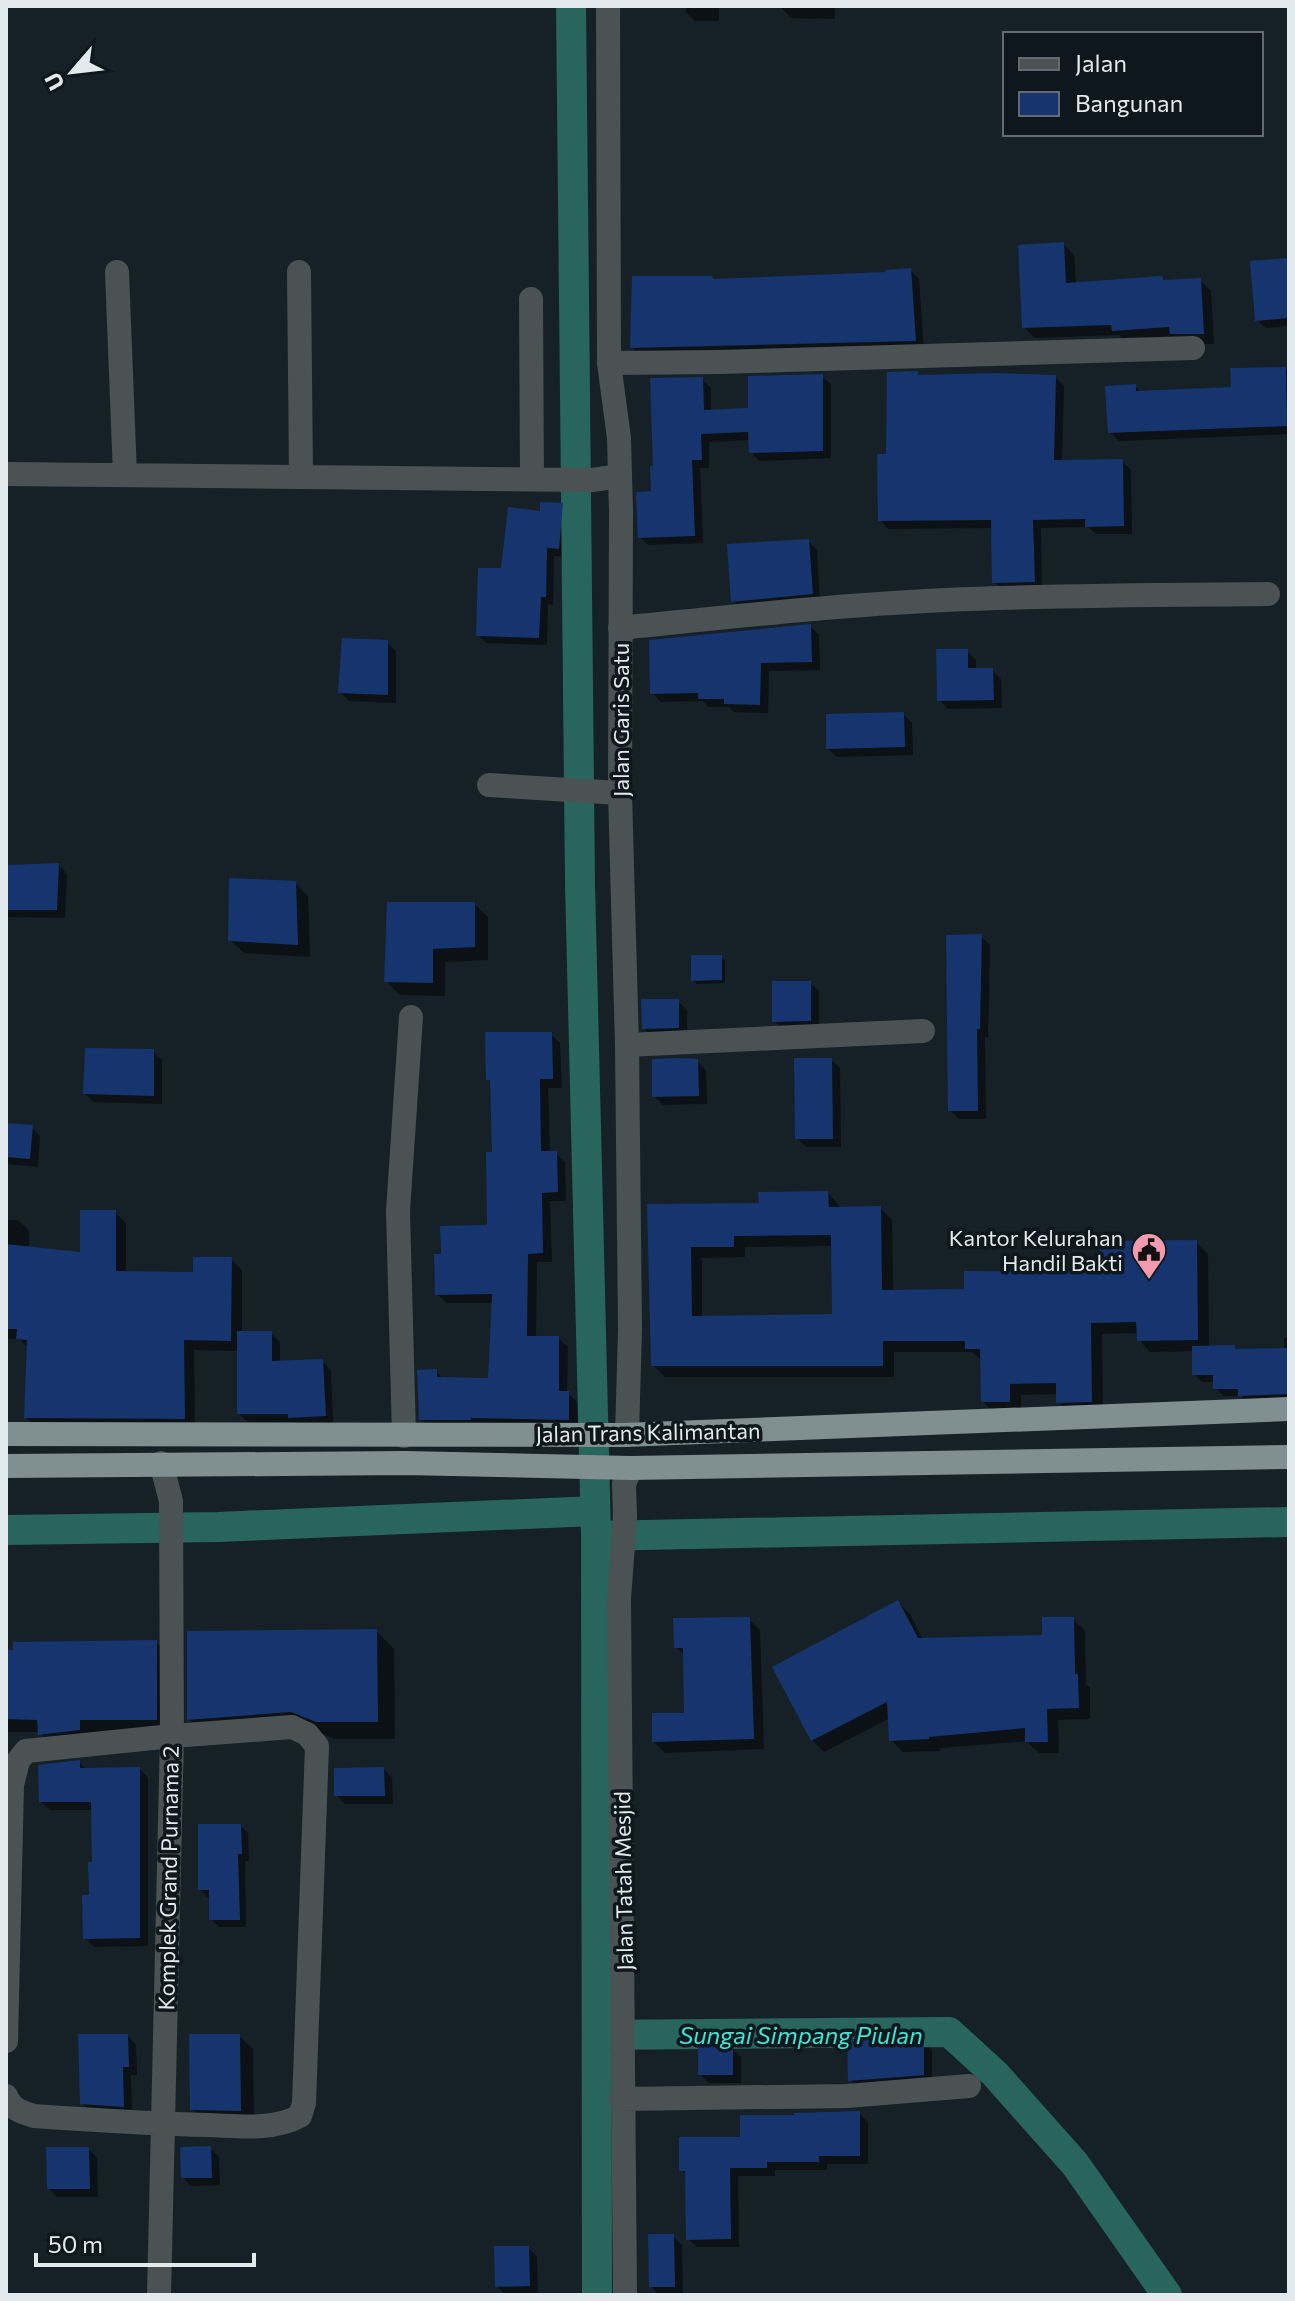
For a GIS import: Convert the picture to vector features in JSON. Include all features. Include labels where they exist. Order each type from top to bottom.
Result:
[{"type":"highway","name":"Jalan Trans Kalimantan","points":[[6,1434],[625,1435],[1289,1409]]},
{"type":"highway","name":"Jalan Trans Kalimantan","points":[[6,1466],[405,1463],[630,1468],[1289,1457]]},
{"type":"street","name":"Jalan Garis Satu","points":[[608,6],[609,363],[619,438],[620,476],[620,628],[608,792],[627,1045],[630,1329],[625,1435]]},
{"type":"street","points":[[117,272],[125,475]]},
{"type":"street","points":[[299,272],[301,476]]},
{"type":"street","points":[[531,299],[532,478]]},
{"type":"street","points":[[609,363],[1193,348]]},
{"type":"street","points":[[6,474],[592,480],[620,476]]},
{"type":"street","points":[[620,628],[854,605],[945,600],[1068,595],[1268,594]]},
{"type":"street","points":[[489,785],[608,792]]},
{"type":"street","points":[[404,1436],[398,1211],[411,1017]]},
{"type":"street","points":[[627,1045],[923,1031]]},
{"type":"street","name":"Komplek Grand Purnama 2","points":[[159,2295],[172,1736],[171,1501],[161,1463]]},
{"type":"street","name":"Jalan Tatah Mesjid","points":[[625,2295],[621,2099],[625,2060],[620,1582],[624,1484],[630,1468]]},
{"type":"street","points":[[6,2041],[12,1785],[18,1761],[26,1751],[292,1727],[307,1734],[317,1746],[304,2103],[300,2116],[288,2122],[263,2126],[162,2125],[34,2116],[10,2106],[6,2096]]},
{"type":"street","points":[[621,2099],[847,2096],[969,2086]]},
{"type":"building","points":[[1064,242],[1066,283],[1162,276],[1163,280],[1201,278],[1204,334],[1170,334],[1169,327],[1112,331],[1111,325],[1022,328],[1018,245]]},
{"type":"building","points":[[1287,258],[1289,318],[1255,321],[1250,261]]},
{"type":"building","points":[[911,268],[916,341],[630,348],[632,276],[712,276],[713,279],[886,272]]},
{"type":"building","points":[[1286,367],[1287,426],[1108,433],[1105,386],[1136,384],[1136,391],[1231,387],[1230,368]]},
{"type":"building","points":[[918,371],[918,375],[1056,375],[1054,460],[1123,459],[1124,526],[1085,527],[1085,519],[1033,520],[1035,582],[992,583],[991,520],[878,521],[877,454],[886,454],[887,372]]},
{"type":"building","points":[[823,374],[823,451],[749,453],[748,432],[701,434],[702,460],[692,460],[695,536],[638,538],[636,492],[651,491],[650,466],[653,466],[650,378],[703,377],[704,410],[748,408],[748,376]]},
{"type":"building","points":[[540,502],[563,503],[559,549],[547,548],[546,597],[541,597],[539,638],[476,636],[478,568],[501,568],[508,507],[540,511]]},
{"type":"building","points":[[809,539],[813,594],[731,602],[727,544]]},
{"type":"building","points":[[811,624],[812,662],[761,663],[760,705],[724,704],[724,699],[698,699],[698,693],[650,694],[649,640]]},
{"type":"building","points":[[342,638],[388,640],[388,695],[338,693]]},
{"type":"building","points":[[936,649],[968,649],[968,668],[993,668],[994,700],[937,701]]},
{"type":"building","points":[[904,712],[905,747],[826,749],[826,714]]},
{"type":"building","points":[[59,863],[57,910],[6,910],[6,865]]},
{"type":"building","points":[[229,878],[296,881],[298,945],[228,941]]},
{"type":"building","points":[[387,902],[475,902],[475,947],[433,949],[433,983],[384,982]]},
{"type":"building","points":[[982,934],[980,1029],[977,1029],[978,1111],[948,1111],[946,935]]},
{"type":"building","points":[[691,955],[722,955],[722,980],[691,981]]},
{"type":"building","points":[[772,981],[811,981],[811,1021],[772,1022]]},
{"type":"building","points":[[641,999],[679,999],[679,1028],[642,1029]]},
{"type":"building","points":[[485,1032],[552,1032],[553,1079],[540,1079],[541,1151],[557,1151],[558,1192],[542,1193],[543,1253],[528,1254],[527,1336],[559,1336],[559,1391],[569,1391],[569,1420],[419,1420],[417,1370],[437,1369],[437,1377],[488,1378],[492,1294],[435,1295],[434,1254],[441,1254],[440,1226],[487,1225],[486,1152],[492,1152]]},
{"type":"building","points":[[85,1048],[154,1049],[154,1096],[83,1094]]},
{"type":"building","points":[[794,1058],[832,1058],[833,1139],[795,1139]]},
{"type":"building","points":[[652,1059],[698,1059],[699,1096],[652,1097]]},
{"type":"building","points":[[6,1123],[33,1125],[30,1159],[6,1157]]},
{"type":"building","points":[[828,1191],[829,1207],[881,1206],[882,1290],[964,1289],[964,1271],[1101,1272],[1100,1241],[1197,1240],[1198,1340],[1137,1341],[1136,1322],[1091,1323],[1092,1402],[1056,1403],[1056,1383],[1010,1384],[1010,1402],[981,1402],[980,1349],[965,1349],[965,1341],[883,1341],[883,1366],[651,1366],[647,1204],[759,1203],[758,1192]],"holes":[[[831,1235],[832,1314],[692,1316],[691,1247],[734,1247],[734,1236]]]},
{"type":"building","points":[[80,1210],[116,1210],[116,1271],[193,1272],[193,1257],[232,1257],[231,1341],[184,1340],[185,1419],[24,1418],[27,1340],[16,1339],[17,1329],[6,1329],[6,1244],[80,1252]]},
{"type":"building","points":[[237,1331],[272,1331],[272,1361],[323,1359],[326,1416],[288,1418],[288,1414],[237,1414]]},
{"type":"building","points":[[1235,1345],[1235,1349],[1289,1348],[1289,1394],[1238,1396],[1238,1389],[1213,1389],[1213,1375],[1192,1375],[1192,1346]]},
{"type":"building","points":[[898,1600],[918,1638],[1042,1635],[1042,1617],[1074,1617],[1079,1708],[1047,1709],[1048,1742],[1025,1742],[1025,1728],[889,1741],[887,1702],[811,1741],[772,1667]]},
{"type":"building","points":[[750,1617],[754,1739],[652,1742],[652,1713],[684,1713],[683,1648],[674,1648],[673,1618]]},
{"type":"building","points":[[377,1629],[378,1722],[316,1722],[291,1712],[187,1720],[187,1631]]},
{"type":"building","points":[[157,1640],[157,1720],[80,1720],[80,1730],[38,1735],[37,1720],[6,1719],[6,1650],[13,1650],[13,1642]]},
{"type":"building","points":[[80,1760],[80,1768],[140,1767],[140,1938],[83,1939],[82,1895],[89,1895],[88,1862],[92,1862],[91,1802],[39,1802],[38,1765]]},
{"type":"building","points":[[384,1767],[385,1796],[334,1796],[334,1768]]},
{"type":"building","points":[[198,1824],[241,1824],[242,1854],[238,1854],[240,1920],[209,1920],[209,1890],[198,1890]]},
{"type":"building","points":[[78,2034],[128,2034],[129,2067],[123,2067],[124,2107],[80,2104]]},
{"type":"building","points":[[189,2034],[240,2034],[241,2111],[190,2110]]},
{"type":"building","points":[[847,2039],[924,2039],[924,2075],[848,2081]]},
{"type":"building","points":[[698,2047],[733,2047],[733,2075],[698,2075]]},
{"type":"building","points":[[860,2111],[860,2156],[819,2156],[819,2162],[767,2162],[767,2168],[730,2168],[731,2239],[686,2240],[685,2171],[679,2171],[679,2137],[740,2137],[740,2115]]},
{"type":"building","points":[[211,2146],[212,2178],[181,2178],[180,2147]]},
{"type":"building","points":[[46,2147],[89,2147],[90,2189],[47,2189]]},
{"type":"building","points":[[648,2234],[674,2234],[675,2287],[649,2287]]},
{"type":"building","points":[[494,2246],[529,2246],[530,2286],[495,2287]]},
{"type":"waterway","points":[[571,6],[580,884],[596,1536],[597,2295]]},
{"type":"waterway","points":[[6,1530],[218,1527],[595,1511]]},
{"type":"waterway","points":[[596,1536],[1289,1522]]},
{"type":"waterway","name":"Sungai Simpang Piulan","points":[[599,2035],[949,2032],[995,2074],[1075,2164],[1167,2295]]},
{"type":"place","name":"Kantor Kelurahan Handil Bakti","points":[[1149,1281]]}]
